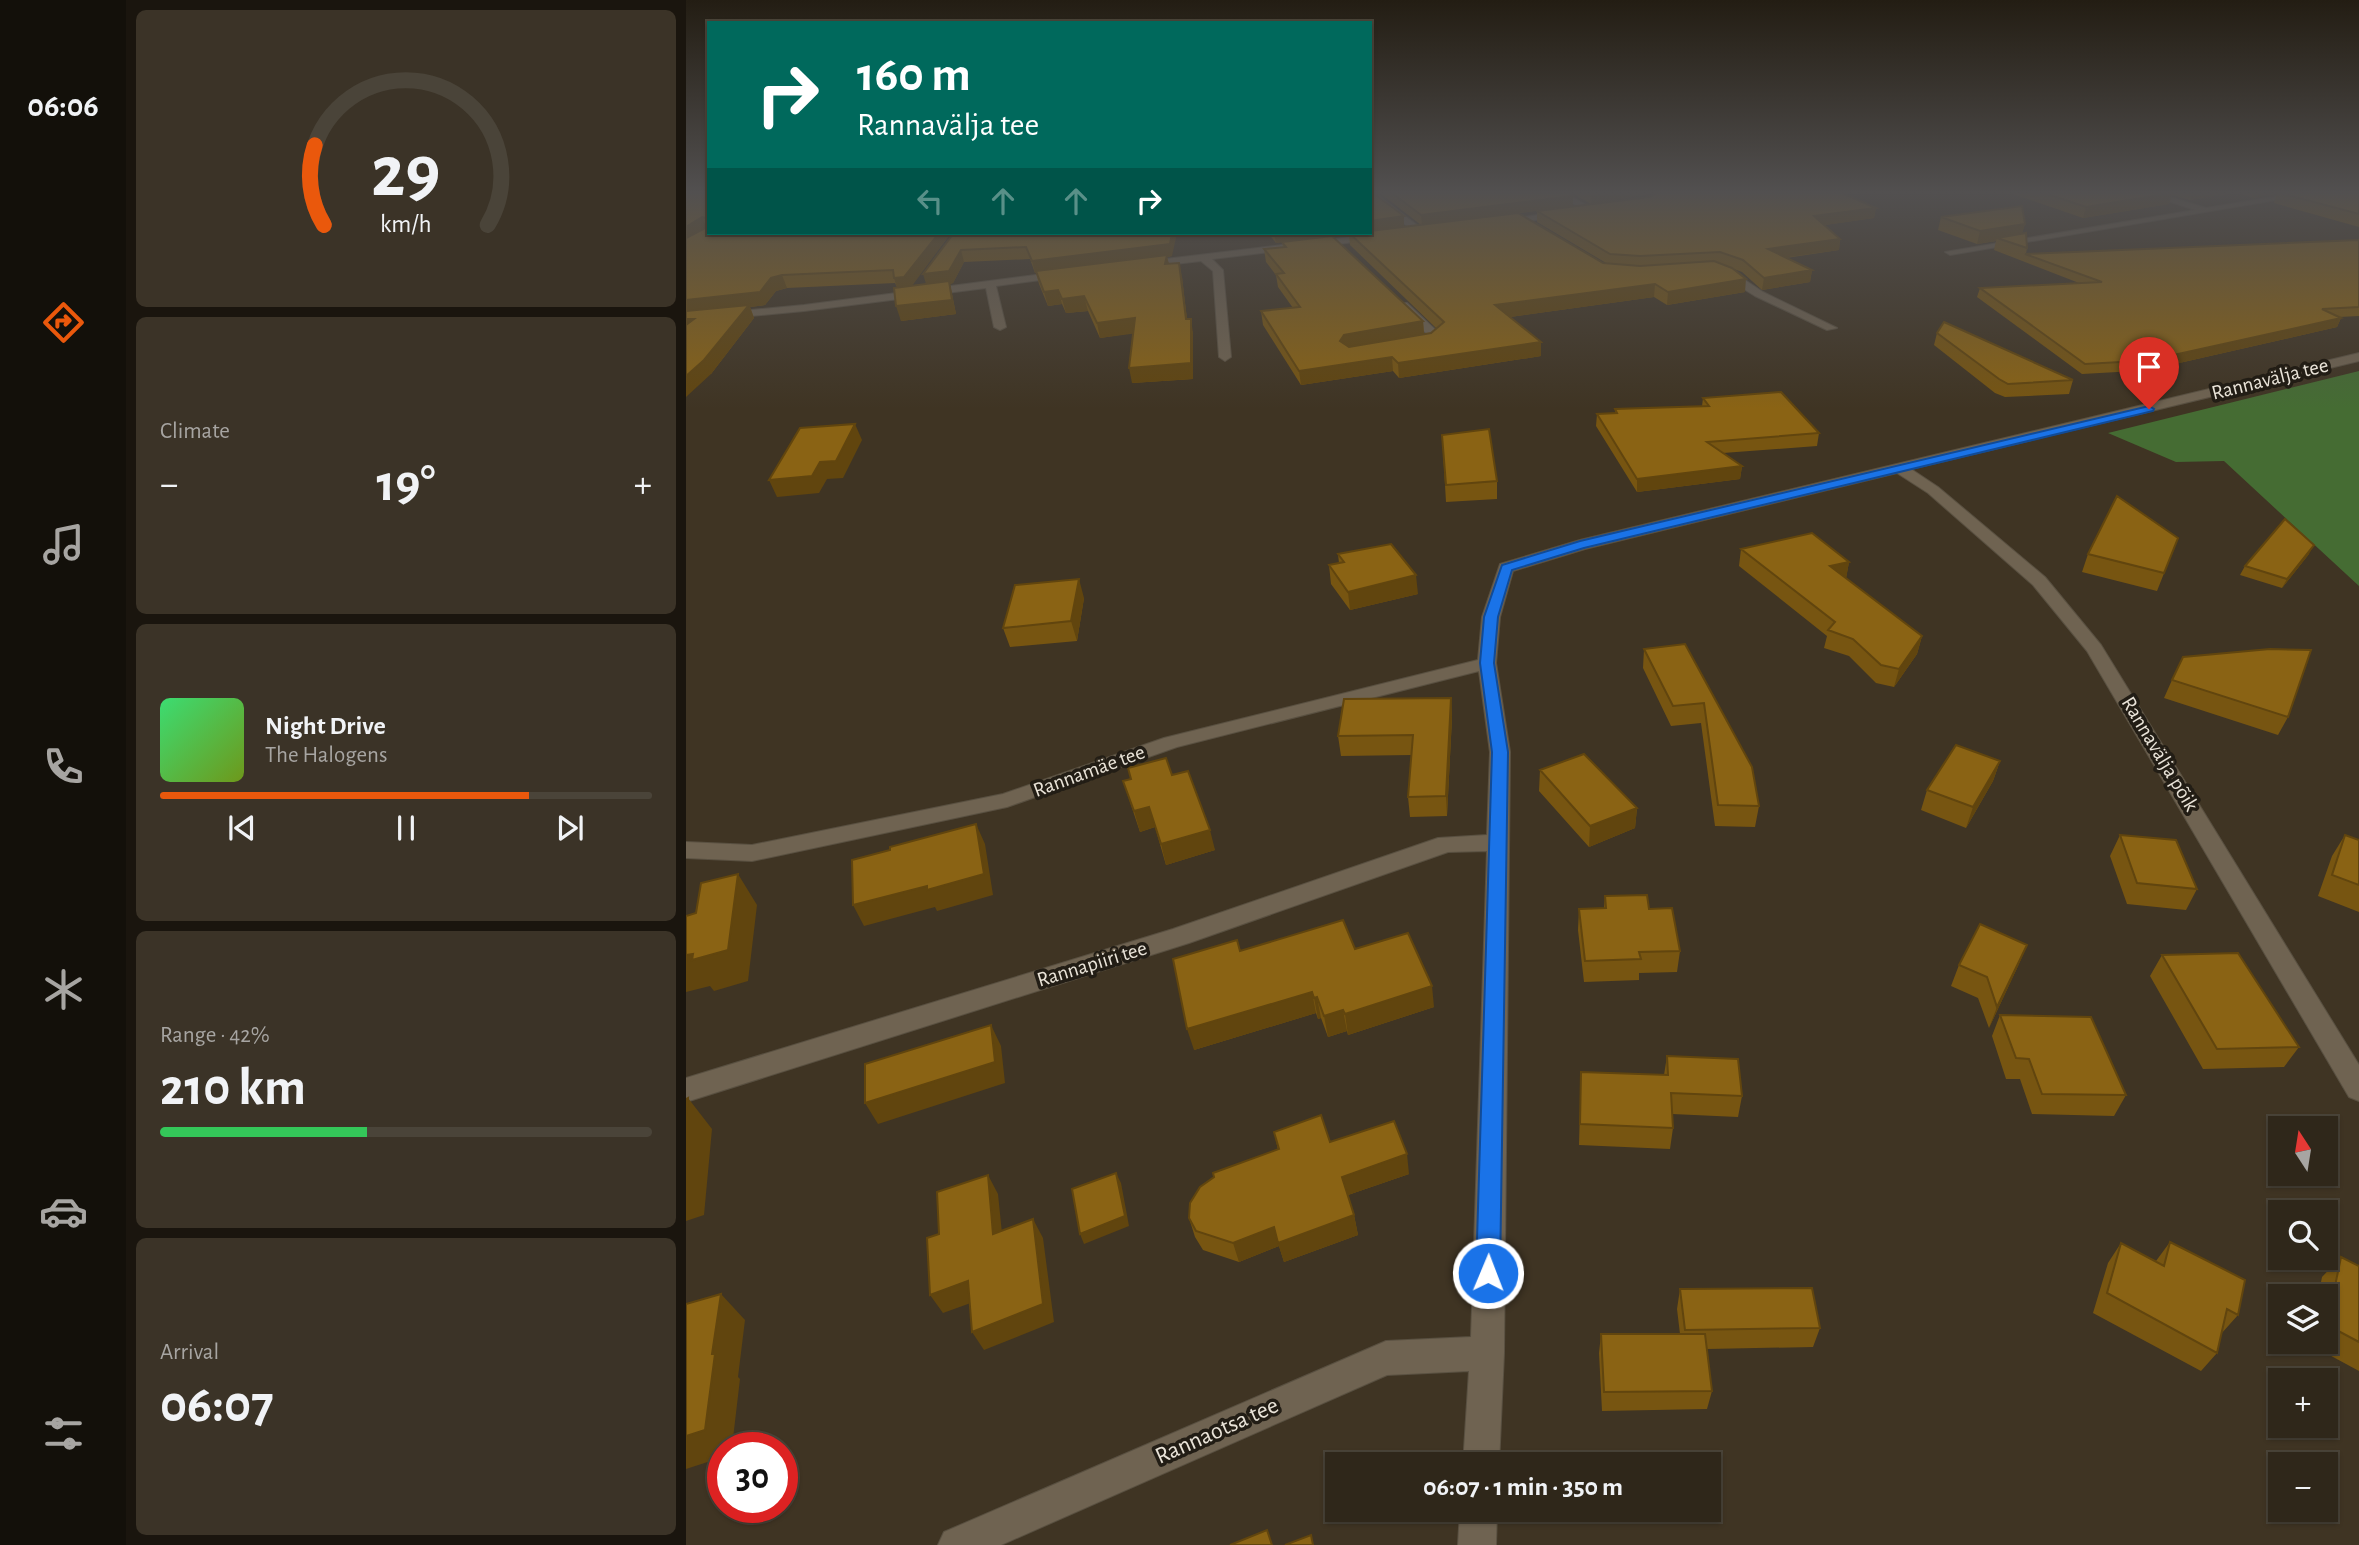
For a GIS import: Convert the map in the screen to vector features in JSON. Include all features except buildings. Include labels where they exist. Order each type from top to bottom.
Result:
[{"type":"street","points":[[1124,267],[1141,265]]},
{"type":"street","points":[[1212,265],[1218,270],[1225,357]]},
{"type":"street","points":[[1714,268],[1736,276],[1757,293],[1830,328]]},
{"type":"street","points":[[686,319],[804,308],[1083,272]]},
{"type":"street","points":[[914,293],[922,283]]},
{"type":"street","points":[[990,284],[1000,327]]},
{"type":"street","points":[[1396,298],[1436,335],[1431,341],[1404,346]]},
{"type":"street","name":"Rannavälja tee","points":[[1482,1452],[1500,752],[1487,663],[1491,617],[1506,568],[1580,545],[2359,357]]},
{"type":"street","name":"Rannavälja põik","points":[[1901,469],[1933,490],[2039,581],[2095,649],[2359,1089]]},
{"type":"street","name":"Rannamäe tee","points":[[686,850],[752,853],[1007,800],[1171,742],[1487,663]]},
{"type":"street","name":"Rannapiiri tee","points":[[686,1090],[1180,936],[1446,844],[1497,843]]},
{"type":"street","name":"Rannaotsa tee","points":[[957,1545],[1386,1358],[1486,1353]]},
{"type":"street","points":[[1477,1545],[1478,1522]]},
{"type":"green space","points":[[2359,371],[2359,586],[2224,461],[2176,462],[2108,433]]},
{"type":"route","points":[[1488,1273],[1500,752],[1487,663],[1491,617],[1506,568],[1580,545],[2149,409]]}]
